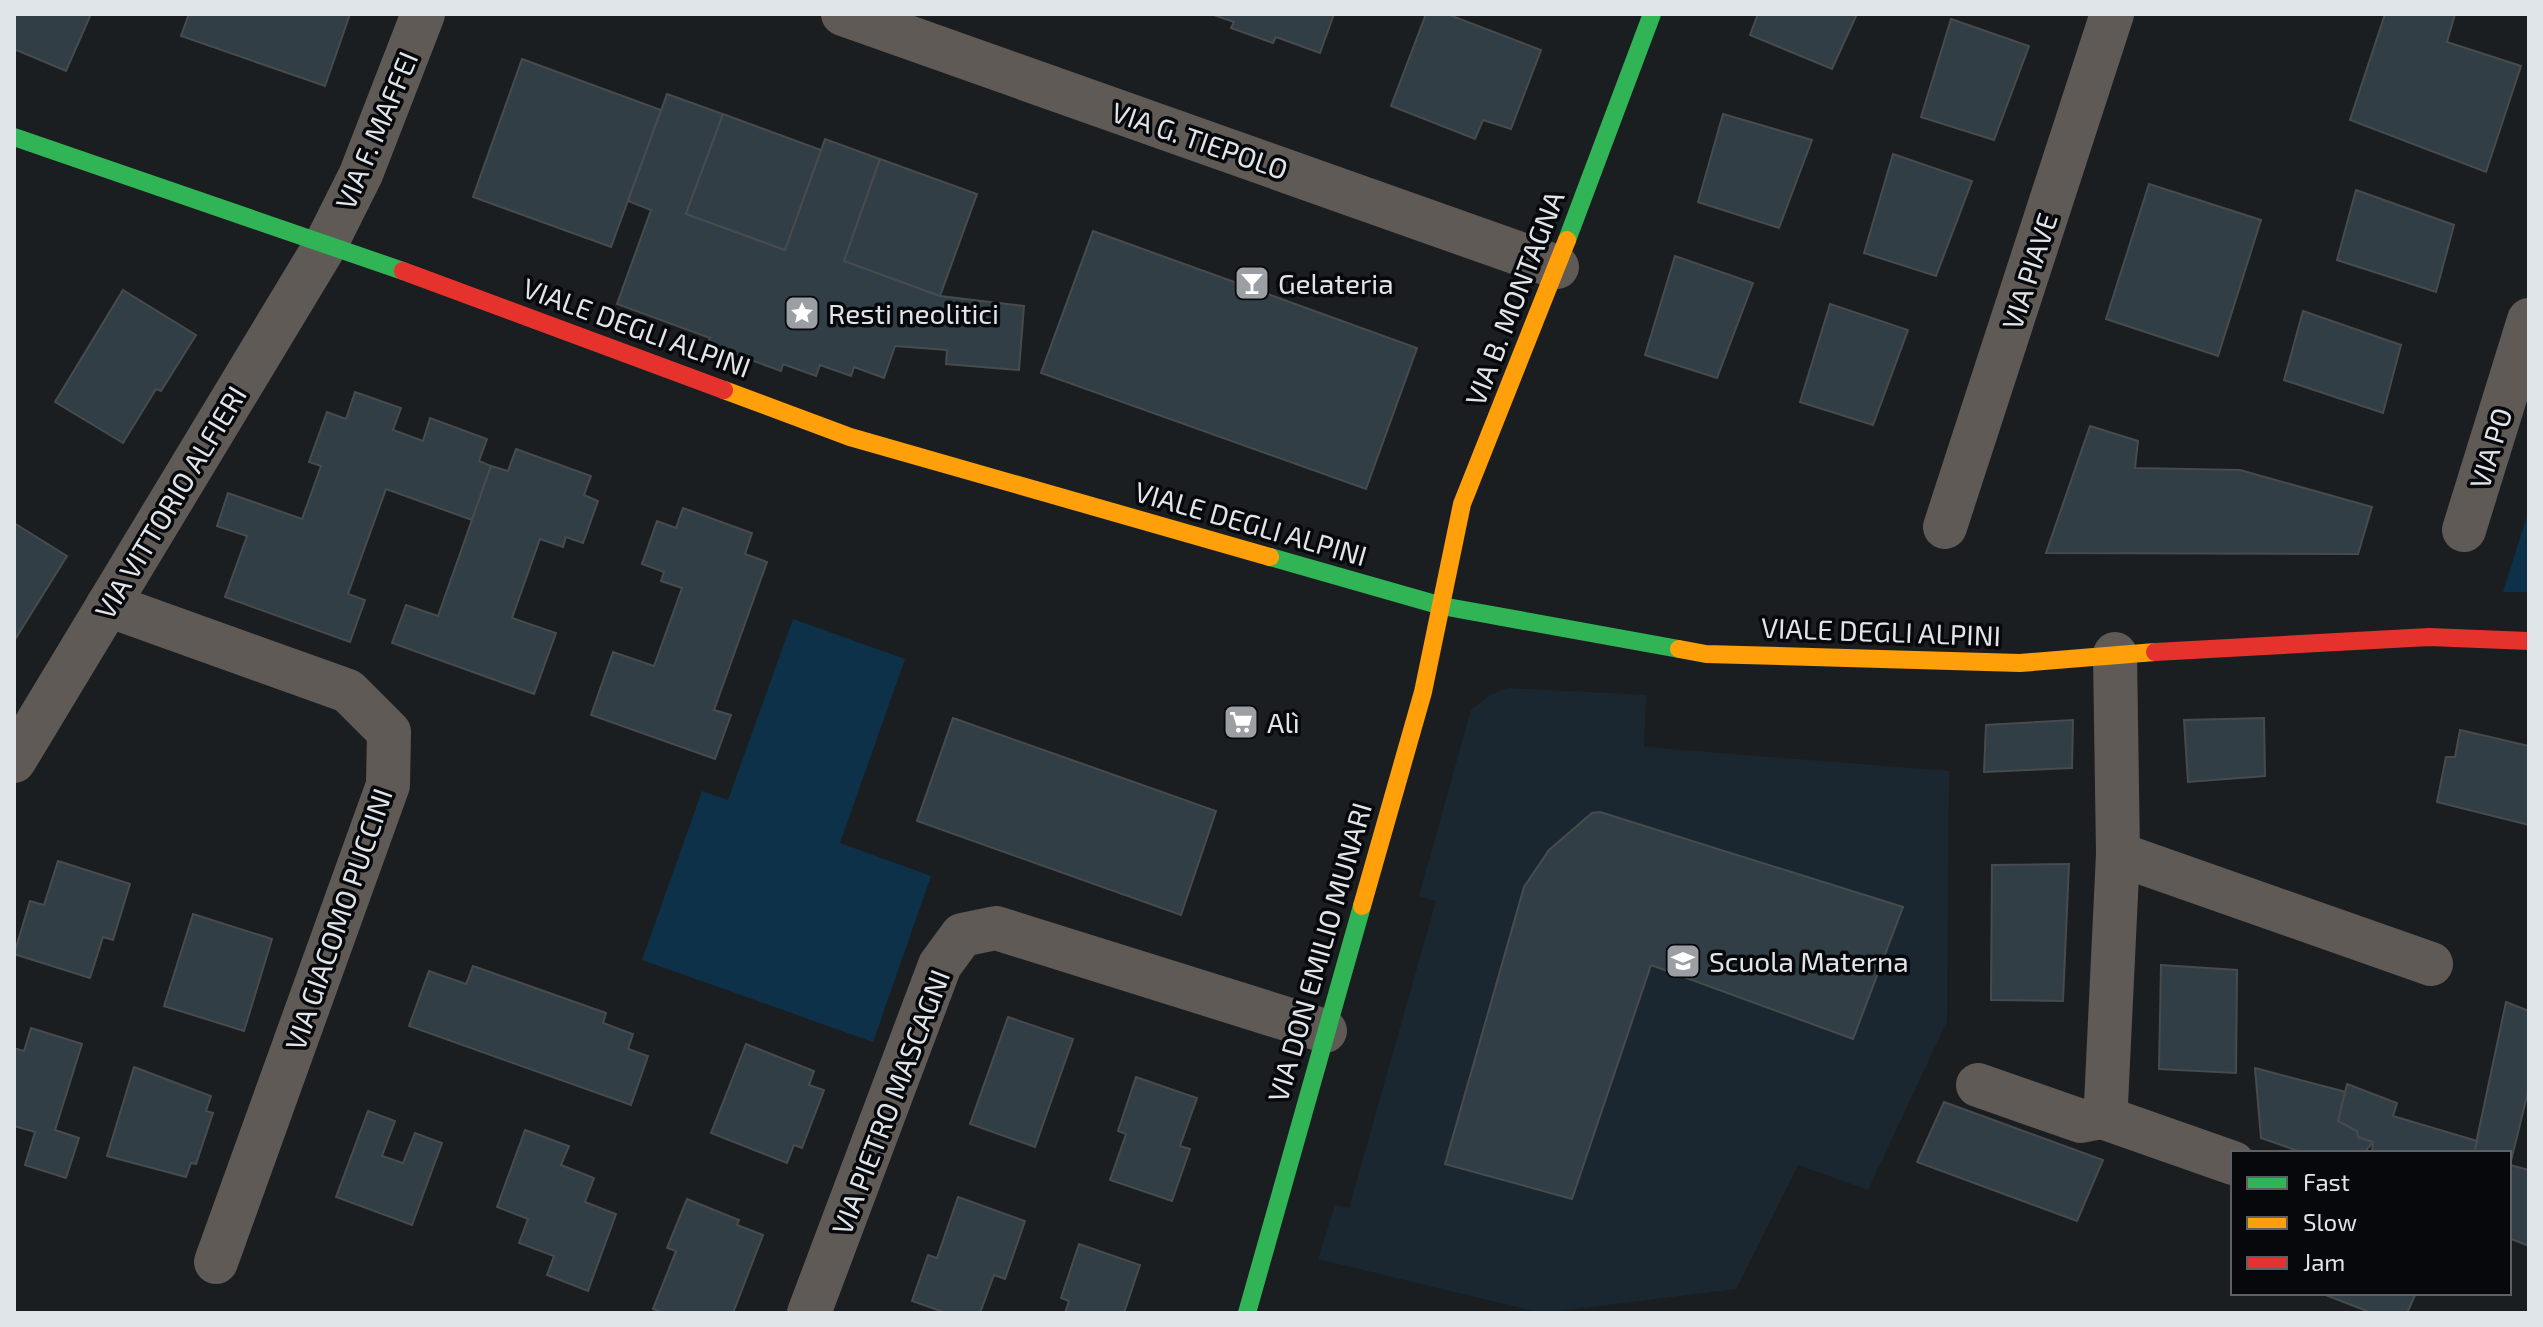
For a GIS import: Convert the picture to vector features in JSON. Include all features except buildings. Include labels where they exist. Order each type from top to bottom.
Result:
[{"type":"street","name":"VIA F. MAFFEI","points":[[326,244],[361,174],[423,14]]},
{"type":"street","name":"VIA G. TIEPOLO","points":[[843,14],[1557,267]]},
{"type":"street","name":"VIA B. MONTAGNA","points":[[1442,606],[1444,579],[1462,504],[1557,267],[1652,14]]},
{"type":"street","name":"VIA PIAVE","points":[[1945,527],[2112,14]]},
{"type":"street","name":"VIALE DEGLI ALPINI","points":[[14,137],[326,244],[850,437],[1442,606],[1706,654],[2020,663],[2115,654],[2429,637],[2529,641]]},
{"type":"street","name":"VIA VITTORIO ALFIERI","points":[[14,761],[326,244]]},
{"type":"street","name":"VIA PO","points":[[2464,530],[2529,320]]},
{"type":"street","name":"VIA GIACOMO PUCCINI","points":[[108,605],[348,691],[389,732],[388,785],[216,1262]]},
{"type":"street","name":"VIA DON EMILIO MUNARI","points":[[1247,1313],[1423,692],[1442,606]]},
{"type":"street","points":[[2102,1117],[2106,1104],[2118,854],[2115,654]]},
{"type":"street","points":[[2118,854],[2431,964]]},
{"type":"street","name":"VIA PIETRO MASCAGNI","points":[[809,1313],[940,965],[962,935],[996,928],[1325,1031]]},
{"type":"street","points":[[1978,1085],[2081,1121],[2102,1117],[2231,1162]]},
{"type":"shaded area","points":[[2529,510],[2529,592],[2503,592]]},
{"type":"shaded area","points":[[793,619],[905,659],[840,843],[931,876],[873,1042],[642,960],[702,791],[728,800]]},
{"type":"shaded area","name":"Scuola Materna","points":[[1508,688],[1646,695],[1644,747],[1949,771],[1947,1021],[1868,1190],[1798,1165],[1736,1289],[1542,1313],[1318,1259],[1335,1205],[1349,1208],[1436,901],[1419,896],[1471,710],[1490,695]]},
{"type":"traffic: fast","points":[[1567,240],[1652,14]]},
{"type":"traffic: fast","points":[[14,137],[403,271]]},
{"type":"traffic: fast","points":[[1270,557],[1442,606],[1679,649]]},
{"type":"traffic: fast","points":[[1247,1313],[1362,906]]},
{"type":"traffic: slow","points":[[1362,906],[1423,692],[1462,504],[1567,240]]},
{"type":"traffic: slow","points":[[724,390],[850,437],[1270,557]]},
{"type":"traffic: slow","points":[[1679,649],[1706,654],[2020,663],[2155,652]]},
{"type":"traffic: jam","points":[[403,271],[724,390]]},
{"type":"traffic: jam","points":[[2155,652],[2429,637],[2529,641]]},
{"type":"place","name":"Gelateria","points":[[1252,283]]},
{"type":"place","name":"Resti neolitici","points":[[802,313]]},
{"type":"place","name":"Alì","points":[[1241,722]]},
{"type":"place","name":"Scuola Materna","points":[[1683,961]]}]
